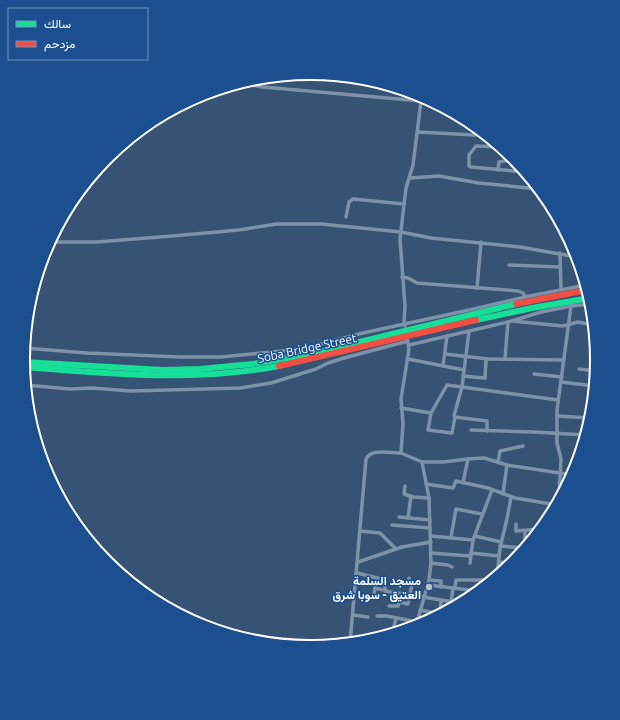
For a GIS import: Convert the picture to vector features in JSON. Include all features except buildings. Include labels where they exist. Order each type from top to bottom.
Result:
[{"type":"highway","name":"Soba Bridge Street","points":[[30,362],[150,370],[179,370],[253,364],[407,336],[527,301],[581,291]]},
{"type":"highway","name":"Soba Bridge Street","points":[[30,367],[144,375],[241,372],[282,365],[407,336],[583,299]]},
{"type":"street","points":[[254,85],[416,101]]},
{"type":"street","points":[[400,453],[403,424],[401,395],[408,359],[407,336],[404,321],[406,306],[402,278],[401,232],[406,188],[413,165],[421,103]]},
{"type":"street","points":[[418,132],[476,134]]},
{"type":"street","points":[[492,147],[477,146],[472,151],[468,165],[470,167],[517,171]]},
{"type":"street","points":[[498,170],[499,162],[507,161]]},
{"type":"street","points":[[410,178],[439,176],[479,183],[531,188]]},
{"type":"street","points":[[346,217],[349,202],[353,199],[404,204]]},
{"type":"street","points":[[56,242],[97,242],[172,236],[232,231],[276,224],[321,224],[401,232],[431,238],[480,242],[570,255]]},
{"type":"street","points":[[476,288],[480,242]]},
{"type":"street","points":[[560,253],[561,288]]},
{"type":"street","points":[[509,265],[560,267]]},
{"type":"street","points":[[402,278],[408,278],[417,283],[518,291],[523,293],[525,297]]},
{"type":"street","points":[[31,386],[70,389],[92,388],[131,391],[240,388],[271,383],[525,297],[579,285]]},
{"type":"street","points":[[31,348],[106,354],[221,357],[300,349],[351,336],[447,336],[510,321],[527,315],[585,305]]},
{"type":"street","points":[[560,486],[561,473],[560,452],[556,433],[557,416],[571,306]]},
{"type":"street","points":[[510,321],[555,326],[568,325],[578,322],[588,324]]},
{"type":"street","points":[[505,358],[510,321]]},
{"type":"street","points":[[469,331],[462,387],[454,416],[452,433],[429,431],[431,413],[447,385],[462,387],[558,400]]},
{"type":"street","points":[[443,366],[447,336]]},
{"type":"street","points":[[445,354],[486,359],[505,358],[564,360]]},
{"type":"street","points":[[408,359],[464,370]]},
{"type":"street","points":[[463,376],[486,378],[486,359]]},
{"type":"street","points":[[579,370],[589,371]]},
{"type":"street","points":[[534,374],[562,377]]},
{"type":"street","points":[[561,382],[589,385]]},
{"type":"street","points":[[401,408],[431,413]]},
{"type":"street","points":[[557,416],[584,418]]},
{"type":"street","points":[[455,417],[487,421],[487,430]]},
{"type":"street","points":[[471,430],[579,435]]},
{"type":"street","points":[[498,462],[500,450],[523,446]]},
{"type":"street","points":[[351,637],[366,457],[374,452],[400,453],[422,462],[448,462],[484,458],[507,464],[566,474]]},
{"type":"street","points":[[463,482],[468,459]]},
{"type":"street","points":[[418,619],[428,585],[432,563],[429,498],[422,462]]},
{"type":"street","points":[[503,494],[507,464]]},
{"type":"street","points":[[426,484],[453,488],[455,481],[463,482],[512,497],[550,504]]},
{"type":"street","points":[[405,486],[404,493],[411,496],[429,498]]},
{"type":"street","points":[[470,564],[470,555],[474,538],[492,490]]},
{"type":"street","points":[[408,518],[411,496]]},
{"type":"street","points":[[499,567],[501,544],[508,520],[512,497]]},
{"type":"street","points":[[451,537],[456,509],[482,514]]},
{"type":"street","points":[[399,517],[430,520]]},
{"type":"street","points":[[419,519],[419,528]]},
{"type":"street","points":[[516,524],[516,530],[532,530]]},
{"type":"street","points":[[392,525],[430,528]]},
{"type":"street","points":[[360,531],[380,533],[396,549]]},
{"type":"street","points":[[525,531],[525,540]]},
{"type":"street","points":[[431,536],[474,538],[519,547]]},
{"type":"street","points":[[358,562],[396,549],[431,542]]},
{"type":"street","points":[[431,553],[499,556]]},
{"type":"street","points":[[499,562],[503,563]]},
{"type":"street","points":[[432,563],[452,567]]},
{"type":"street","points":[[357,573],[385,580],[384,590]]},
{"type":"street","points":[[390,606],[397,607],[399,602],[408,604],[412,584],[409,582],[410,578]]},
{"type":"street","points":[[429,580],[441,580],[441,587]]},
{"type":"street","points":[[451,601],[456,580],[483,580]]},
{"type":"street","points":[[428,585],[469,591]]},
{"type":"street","points":[[374,596],[375,588],[450,602]]},
{"type":"street","points":[[441,601],[441,607]]},
{"type":"street","points":[[420,610],[431,612]]},
{"type":"street","points":[[353,616],[368,617]]},
{"type":"street","points":[[377,616],[411,621]]},
{"type":"street","points":[[394,627],[396,618]]},
{"type":"traffic: fast","points":[[476,320],[583,299]]},
{"type":"traffic: fast","points":[[30,362],[163,370],[200,369],[253,364],[306,355],[516,304]]},
{"type":"traffic: fast","points":[[30,368],[120,374],[184,375],[216,374],[279,366]]},
{"type":"traffic: jam","points":[[516,304],[581,291]]},
{"type":"traffic: jam","points":[[279,366],[476,320]]},
{"type":"place","name":"مسجد السلمة العتيق - سوبا شرق","points":[[429,587]]}]
